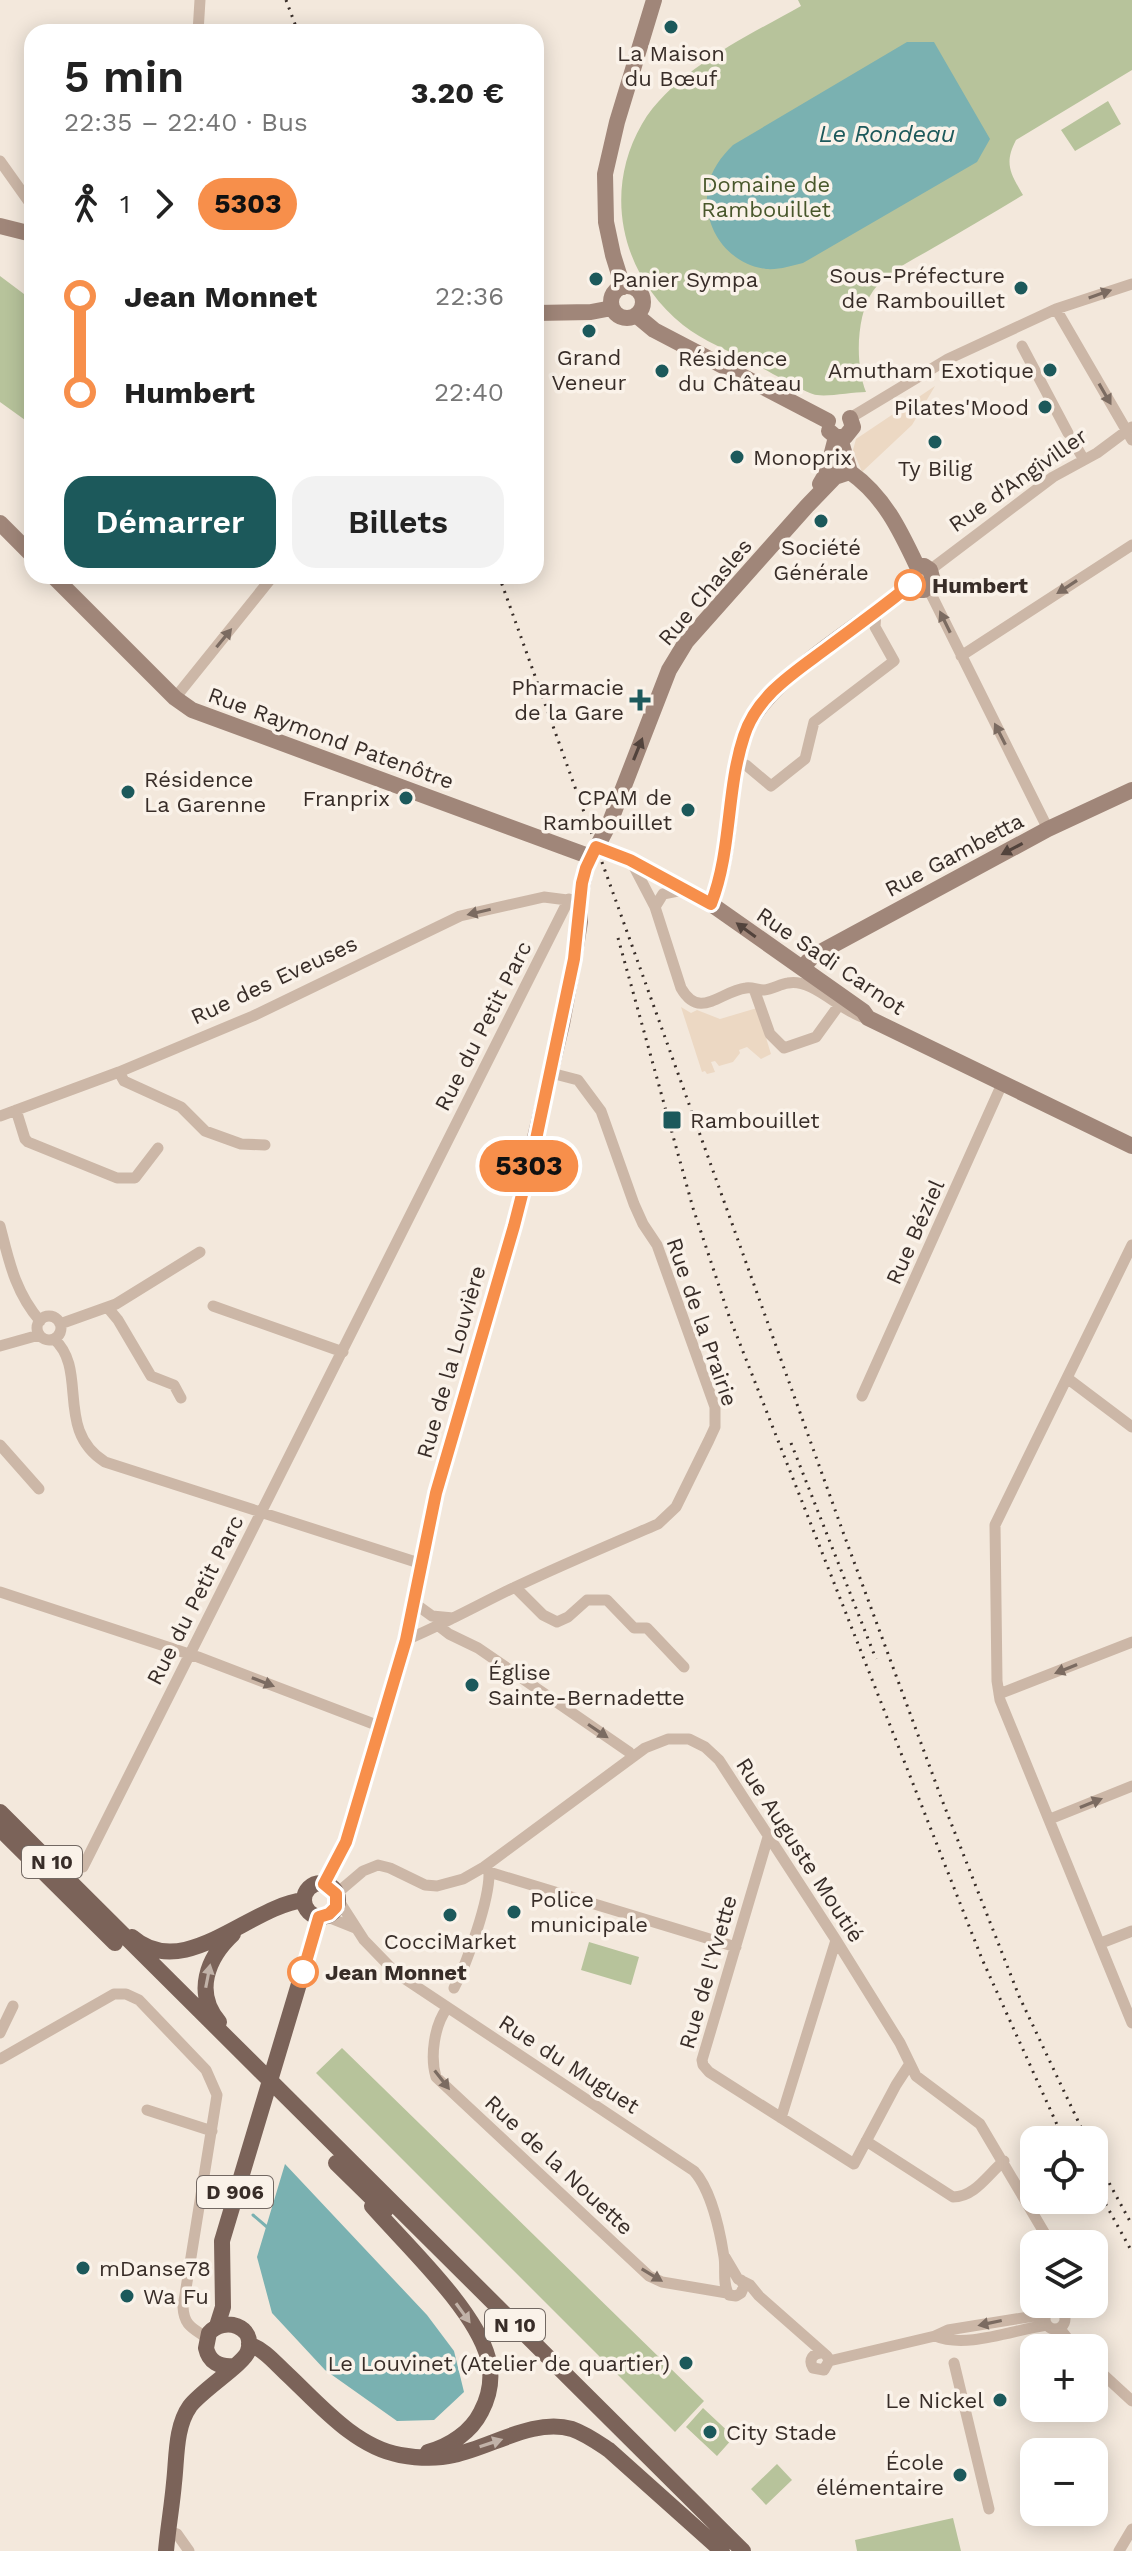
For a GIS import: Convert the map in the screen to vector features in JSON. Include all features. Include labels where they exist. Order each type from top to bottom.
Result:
[{"type":"main road","points":[[623,287],[606,222],[605,174],[617,122],[654,0]]},
{"type":"main road","points":[[0,226],[24,232]]},
{"type":"main road","points":[[623,287],[634,288],[641,295],[643,305],[636,315],[623,318],[612,308],[612,297],[623,287]]},
{"type":"main road","points":[[544,313],[591,312],[612,308]]},
{"type":"main road","points":[[636,315],[654,330],[828,421]]},
{"type":"main road","points":[[807,506],[827,472],[838,437],[851,431],[853,416],[836,413],[828,421],[828,429],[838,437],[850,472],[881,500],[933,581],[928,588],[917,590],[910,585],[909,574],[924,568]]},
{"type":"main road","points":[[807,506],[835,477],[850,472]]},
{"type":"main road","name":"Rue Chasles","points":[[594,852],[610,822],[676,657],[807,506]]},
{"type":"main road","points":[[0,523],[24,547]]},
{"type":"main road","name":"Rue Raymond Patenôtre","points":[[61,584],[175,698],[192,710],[281,744],[594,852]]},
{"type":"main road","points":[[711,904],[723,861],[738,763],[751,719],[774,689],[910,585]]},
{"type":"main road","name":"Rue Gambetta","points":[[806,975],[813,956],[1048,829],[1132,790]]},
{"type":"main road","points":[[610,822],[615,839],[630,860]]},
{"type":"main road","name":"Rue Sadi Carnot","points":[[594,852],[630,860],[711,904],[851,1009],[1132,1146]]},
{"type":"main road","name":"Rue de la Louvière","points":[[333,1892],[406,1640],[436,1493],[514,1226],[551,1073],[574,959],[570,905],[594,852]]},
{"type":"main road","name":"N 10","points":[[0,1812],[232,2044],[250,2069]]},
{"type":"main road","name":"N 10","points":[[0,1829],[743,2551]]},
{"type":"main road","points":[[311,1887],[333,1892],[336,1907],[322,1917],[310,1913],[304,1900],[311,1887]]},
{"type":"main road","points":[[103,1913],[140,1943],[159,1951],[179,1952],[198,1946],[288,1901],[304,1900]]},
{"type":"main road","name":"D 906","points":[[212,2332],[223,2307],[222,2241],[231,2204],[322,1917]]},
{"type":"main road","points":[[232,2044],[228,2032],[210,2010],[205,1996],[206,1979],[210,1963],[218,1950],[252,1918]]},
{"type":"main road","name":"N 10","points":[[286,2105],[361,2188],[730,2551]]},
{"type":"main road","points":[[361,2188],[367,2201],[468,2319],[481,2339],[488,2359],[488,2398],[477,2420],[458,2439],[437,2450],[415,2456]]},
{"type":"main road","name":"D 906","points":[[223,2281],[239,2327]]},
{"type":"main road","points":[[197,2397],[208,2374],[210,2358],[206,2348],[212,2332],[228,2323],[239,2327],[246,2334],[249,2344],[268,2355],[355,2435],[376,2447],[397,2455],[454,2455],[549,2426],[570,2429],[589,2436],[609,2450],[722,2551]]},
{"type":"main road","points":[[166,2551],[180,2430],[188,2408],[238,2363],[249,2344]]},
{"type":"main road","points":[[210,2358],[220,2365],[238,2363],[284,2371]]},
{"type":"street","points":[[198,24],[200,0]]},
{"type":"street","points":[[0,161],[24,195]]},
{"type":"street","points":[[853,416],[948,359],[1017,337],[1056,309],[1132,284]]},
{"type":"street","points":[[1056,309],[1130,433]]},
{"type":"street","points":[[1017,337],[1084,460]]},
{"type":"street","name":"Rue d'Angiviller","points":[[924,568],[1053,477],[1130,433]]},
{"type":"street","points":[[961,656],[1132,545]]},
{"type":"street","points":[[175,698],[267,584]]},
{"type":"street","points":[[928,588],[1048,829]]},
{"type":"street","points":[[738,763],[746,765],[771,786],[805,759],[814,722],[894,661],[875,627],[876,611]]},
{"type":"street","points":[[630,860],[655,907],[681,988],[687,997],[702,1004],[745,988],[767,990],[806,975],[823,996],[851,1009]]},
{"type":"street","points":[[655,907],[663,894],[685,889]]},
{"type":"street","name":"Rue des Eveuses","points":[[0,1116],[119,1072],[253,1016],[460,916],[544,897],[570,905]]},
{"type":"street","name":"Rue du Petit Parc","points":[[83,1867],[570,905]]},
{"type":"street","points":[[782,956],[789,969],[789,982]]},
{"type":"street","points":[[754,989],[770,1034],[784,1048],[810,1041],[824,1027],[851,1009]]},
{"type":"street","points":[[823,996],[824,1027]]},
{"type":"street","points":[[119,1072],[124,1081],[181,1107],[205,1131],[241,1144],[265,1145]]},
{"type":"street","name":"Rue de la Prairie","points":[[406,1640],[440,1627],[515,1587],[658,1524],[670,1515],[715,1427],[715,1407],[697,1355],[657,1245],[634,1204],[601,1111],[578,1080],[551,1073]]},
{"type":"street","name":"Rue Béziel","points":[[862,1396],[1002,1084]]},
{"type":"street","points":[[16,1110],[28,1142],[117,1178],[135,1178],[158,1148]]},
{"type":"street","points":[[0,1226],[15,1282],[23,1299],[40,1321]]},
{"type":"street","points":[[1132,1245],[995,1525],[999,1694],[1132,2023]]},
{"type":"street","points":[[60,1324],[108,1308],[200,1252]]},
{"type":"street","points":[[213,1306],[343,1352]]},
{"type":"street","points":[[108,1308],[151,1376],[174,1385],[181,1398]]},
{"type":"street","points":[[54,1339],[61,1331],[60,1324],[56,1318],[49,1316],[40,1321],[37,1328],[39,1335],[59,1342],[67,1360],[78,1431],[99,1459],[422,1564]]},
{"type":"street","points":[[0,1346],[39,1335]]},
{"type":"street","points":[[1067,1378],[1132,1427]]},
{"type":"street","points":[[0,1445],[39,1489]]},
{"type":"street","points":[[515,1587],[543,1615],[557,1622],[568,1617],[587,1600],[607,1600],[634,1628],[647,1628],[684,1667]]},
{"type":"street","points":[[0,1592],[190,1654],[379,1726]]},
{"type":"street","points":[[414,1603],[432,1616],[453,1618]]},
{"type":"street","points":[[440,1627],[478,1648],[632,1757]]},
{"type":"street","points":[[999,1694],[1132,1642]]},
{"type":"street","name":"Rue Auguste Moutié","points":[[333,1892],[363,1871],[378,1865],[425,1885],[437,1886],[486,1870],[653,1743],[689,1739],[705,1747],[719,1760],[836,1940],[900,2043],[909,2065],[921,2081],[980,2124],[1043,2230]]},
{"type":"street","points":[[1050,1819],[1132,1786]]},
{"type":"street","name":"Rue de l'Yvette","points":[[768,1837],[703,2065],[709,2072],[854,2164],[909,2065]]},
{"type":"street","points":[[454,1988],[489,1886],[486,1870],[736,1947]]},
{"type":"street","name":"Rue du Muguet","points":[[333,1892],[366,1942],[396,1973],[694,2171],[710,2198],[724,2256],[726,2288]]},
{"type":"street","name":"Rue du Muguet","points":[[322,1917],[356,1928]]},
{"type":"street","points":[[1101,1943],[1132,1931]]},
{"type":"street","points":[[781,2118],[836,1940]]},
{"type":"street","points":[[0,2059],[114,1994],[126,1994],[139,2000],[206,2070],[217,2095],[183,2318],[191,2327],[212,2332]]},
{"type":"street","points":[[0,2033],[13,2006]]},
{"type":"street","name":"Rue de la Nouette","points":[[447,2008],[434,2047],[432,2063],[436,2077],[649,2276],[662,2282],[726,2288]]},
{"type":"street","points":[[147,2110],[212,2131]]},
{"type":"street","points":[[866,2141],[953,2197],[973,2191],[1004,2161]]},
{"type":"street","name":"Rue du Muguet","points":[[724,2256],[740,2279],[805,2337],[822,2357],[935,2336],[958,2342],[1047,2320]]},
{"type":"street","points":[[741,2293],[744,2286],[740,2279],[729,2279],[726,2288],[734,2296],[741,2293],[759,2296]]},
{"type":"street","points":[[1047,2320],[1054,2330],[1060,2329],[1065,2318]]},
{"type":"street","points":[[1060,2329],[1064,2334]]},
{"type":"street","points":[[954,2363],[989,2509]]},
{"type":"street","points":[[1108,2379],[1132,2401]]},
{"type":"street","points":[[1119,2551],[1132,2529]]},
{"type":"street","points":[[168,2531],[177,2534],[189,2551]]},
{"type":"green space","name":"Domaine de Rambouillet","points":[[798,0],[1132,0],[1132,70],[1016,140],[1010,155],[1010,168],[1023,195],[901,266],[873,291],[863,313],[859,340],[860,368],[866,392],[812,394],[691,331],[662,305],[645,283],[625,232],[621,205],[623,178],[630,150],[642,124],[656,105],[692,71],[801,6]]},
{"type":"green space","points":[[1108,101],[1121,124],[1075,151],[1061,130]]},
{"type":"green space","points":[[0,276],[24,294],[24,419],[0,402]]},
{"type":"green space","points":[[589,1942],[639,1957],[631,1985],[581,1970]]},
{"type":"green space","points":[[342,2048],[704,2401],[675,2432],[316,2073]]},
{"type":"green space","name":"City Stade","points":[[703,2408],[734,2437],[717,2456],[686,2427]]},
{"type":"green space","points":[[777,2464],[792,2480],[766,2505],[751,2489]]},
{"type":"green space","points":[[953,2518],[961,2551],[857,2551],[855,2540]]},
{"type":"shaded area","points":[[935,386],[912,425],[862,472],[853,450],[856,439]]},
{"type":"shaded area","points":[[681,1007],[691,1013],[697,1010],[720,1019],[757,1008],[771,1054],[761,1059],[747,1047],[739,1050],[733,1062],[719,1066],[715,1061],[711,1062],[715,1072],[702,1072]]},
{"type":"water","name":"Le Rondeau","points":[[907,42],[934,42],[990,139],[977,162],[803,263],[766,269],[740,260],[720,241],[709,216],[708,187],[711,175],[724,154],[733,145]]},
{"type":"water","points":[[285,2164],[427,2315],[454,2351],[464,2392],[434,2420],[397,2421],[325,2370],[272,2313],[257,2257]]},
{"type":"waterway","points":[[253,2215],[267,2227]]},
{"type":"railway","points":[[286,0],[295,24]]},
{"type":"railway","points":[[502,584],[942,1800],[1019,1996],[1080,2126]]},
{"type":"railway","points":[[618,938],[693,1208],[729,1316],[982,1959],[1058,2126]]},
{"type":"railway","points":[[791,1443],[876,1659]]},
{"type":"railway","points":[[1108,2181],[1132,2225]]},
{"type":"railway","points":[[1108,2208],[1132,2252]]},
{"type":"bus line","name":"5303","points":[[303,1972],[319,1917],[329,1914],[336,1907],[336,1894],[324,1884],[346,1842],[375,1749],[379,1726],[404,1648],[436,1493],[514,1226],[562,1024],[586,868],[596,847],[630,860],[711,904],[723,861],[739,756],[751,719],[774,689],[910,585]]},
{"type":"place","name":"La Maison du Bœuf","points":[[671,27]]},
{"type":"place","name":"Panier Sympa","points":[[596,279]]},
{"type":"place","name":"Sous-Préfecture de Rambouillet","points":[[1021,288]]},
{"type":"place","name":"Grand Veneur","points":[[589,331]]},
{"type":"place","name":"Amutham Exotique","points":[[1050,370]]},
{"type":"place","name":"Résidence du Château","points":[[662,371]]},
{"type":"place","name":"Pilates'Mood","points":[[1045,407]]},
{"type":"place","name":"Ty Bilig","points":[[935,442]]},
{"type":"place","name":"Monoprix","points":[[737,457]]},
{"type":"place","name":"Société Générale","points":[[821,521]]},
{"type":"place","name":"Humbert","points":[[910,585]]},
{"type":"place","name":"Pharmacie de la Gare","points":[[640,700]]},
{"type":"place","name":"Résidence La Garenne","points":[[128,792]]},
{"type":"place","name":"Franprix","points":[[406,798]]},
{"type":"place","name":"CPAM de Rambouillet","points":[[688,810]]},
{"type":"place","name":"Rambouillet","points":[[672,1120]]},
{"type":"place","name":"Église Sainte-Bernadette","points":[[472,1685]]},
{"type":"place","name":"Police municipale","points":[[514,1912]]},
{"type":"place","name":"CocciMarket","points":[[450,1915]]},
{"type":"place","name":"Jean Monnet","points":[[303,1972]]},
{"type":"place","name":"mDanse78","points":[[83,2268]]},
{"type":"place","name":"Wa Fu","points":[[127,2296]]},
{"type":"place","name":"Le Louvinet (Atelier de quartier)","points":[[686,2363]]},
{"type":"place","name":"Le Nickel","points":[[1000,2400]]},
{"type":"place","name":"City Stade","points":[[710,2432]]},
{"type":"place","name":"École élémentaire","points":[[960,2475]]}]
